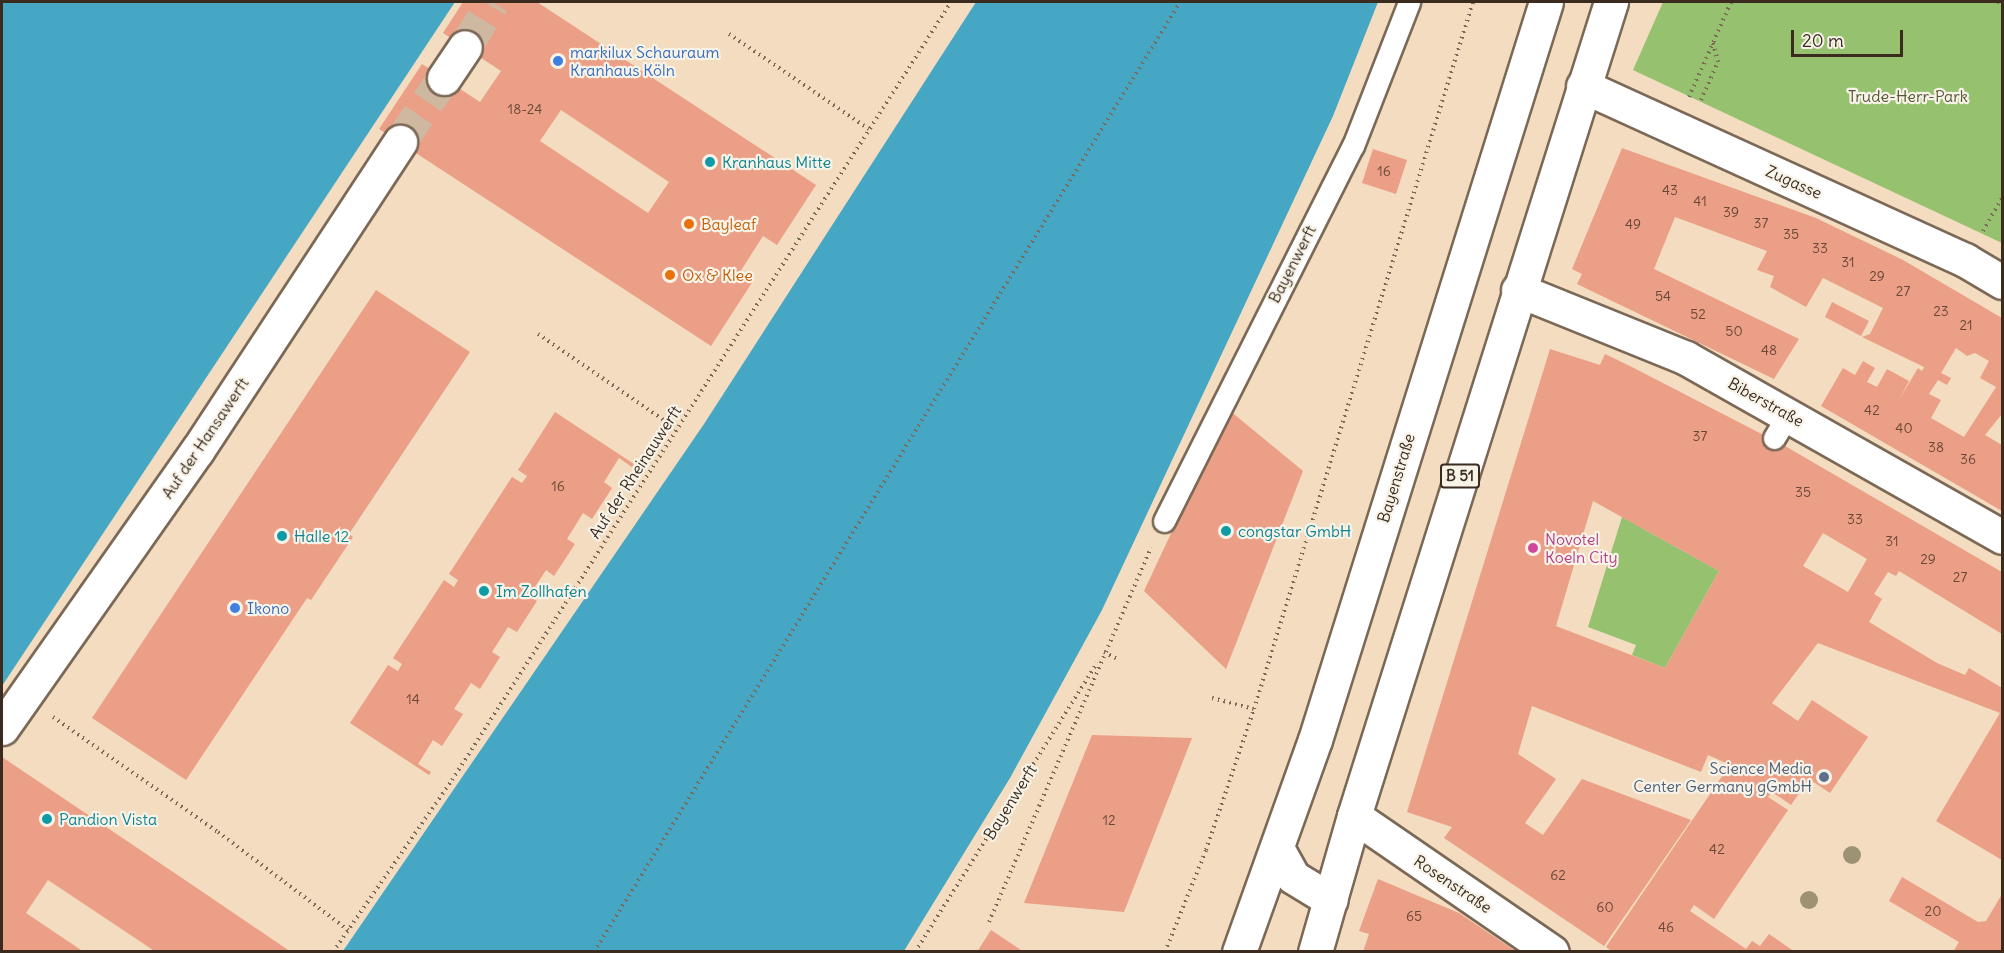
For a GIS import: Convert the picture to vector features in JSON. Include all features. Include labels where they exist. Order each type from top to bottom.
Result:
[{"type":"main road","name":"Bayenstraße","points":[[1239,951],[1315,740],[1546,2]]},
{"type":"main road","name":"B 51","points":[[1315,951],[1354,816],[1518,290],[1611,2]]},
{"type":"main road","points":[[444,78],[465,47]]},
{"type":"main road","name":"Zugasse","points":[[1583,86],[1965,260],[2002,282]]},
{"type":"main road","name":"Auf der Hansawerft","points":[[2,728],[197,451],[400,142]]},
{"type":"main road","name":"Biberstraße","points":[[1518,290],[1686,358],[1781,427],[2002,537]]},
{"type":"main road","name":"Rosenstraße","points":[[1354,816],[1552,951]]},
{"type":"main road","points":[[1277,848],[1293,878],[1331,900]]},
{"type":"lane","name":"Bayenwerft","points":[[1164,521],[1353,146],[1409,2]]},
{"type":"path","name":"Auf der Rheinauwerft","points":[[333,951],[452,780],[951,2]]},
{"type":"path","points":[[594,951],[1180,2]]},
{"type":"path","points":[[1165,951],[1206,850],[1254,709],[1473,2]]},
{"type":"path","points":[[1692,91],[1731,2]]},
{"type":"path","points":[[1998,2],[2002,4]]},
{"type":"path","points":[[729,33],[869,129]]},
{"type":"path","points":[[1696,105],[1718,62],[1713,44]]},
{"type":"path","points":[[538,334],[677,429]]},
{"type":"path","points":[[989,922],[1104,652],[1164,521]]},
{"type":"path","points":[[1104,652],[1119,660]]},
{"type":"path","name":"Bayenwerft","points":[[915,951],[1104,652]]},
{"type":"path","points":[[1212,698],[1254,709]]},
{"type":"path","points":[[71,729],[348,930]]},
{"type":"green space","name":"Trude-Herr-Park","points":[[1663,2],[2002,2],[2002,243],[1633,70]]},
{"type":"green space","points":[[1622,517],[1719,571],[1665,668],[1632,655],[1636,645],[1588,627]]},
{"type":"water","points":[[2,2],[455,2],[2,686]]},
{"type":"water","points":[[976,2],[1378,2],[1333,116],[1102,610],[1010,778],[904,951],[343,951],[704,424]]},
{"type":"building","name":"Kranhaus Mitte","points":[[463,2],[537,2],[816,185],[777,245],[763,236],[740,272],[753,281],[711,346],[379,129],[422,64],[480,102],[501,71],[443,33]],"holes":[[[561,110],[669,182],[648,213],[540,141]]]},
{"type":"building","points":[[1622,148],[1816,218],[1903,260],[2002,318],[2002,414],[1985,435],[2002,445],[2002,511],[1821,406],[1843,368],[1855,375],[1863,361],[1875,368],[1867,382],[1877,387],[1887,369],[1909,381],[1899,400],[1918,368],[1922,371],[1924,367],[1862,337],[1870,334],[1883,308],[1823,278],[1806,307],[1770,287],[1774,276],[1757,270],[1767,251],[1675,217],[1654,269],[1799,339],[1774,379],[1577,284],[1582,274],[1572,269]],"holes":[[[1956,348],[1967,356],[1975,353],[1989,361],[1980,378],[1996,387],[1964,437],[1931,418],[1941,400],[1929,394],[1938,380],[1947,385],[1951,378],[1941,373]]]},
{"type":"building","points":[[1373,149],[1407,160],[1396,194],[1362,183]]},
{"type":"building","name":"Halle 12","points":[[376,290],[470,352],[349,534],[353,537],[311,600],[307,598],[186,780],[92,718]]},
{"type":"building","points":[[1832,302],[1869,321],[1861,336],[1825,317]]},
{"type":"building","points":[[1550,349],[1600,365],[1605,354],[1632,367],[1785,446],[2002,572],[2002,634],[1899,571],[1896,576],[1888,572],[1874,594],[1882,599],[1869,622],[1937,663],[1965,675],[1969,668],[2002,688],[2002,860],[1936,821],[2000,713],[1818,643],[1772,703],[1798,721],[1812,700],[1868,737],[1830,793],[1809,779],[1791,805],[1772,792],[1768,797],[1788,810],[1714,919],[1694,905],[1690,911],[1746,949],[1752,941],[1760,946],[1769,934],[1795,952],[1613,952],[1606,947],[1727,769],[1733,773],[1737,768],[1708,755],[1701,772],[1532,706],[1518,754],[1556,779],[1525,823],[1543,835],[1582,779],[1691,820],[1604,946],[1444,838],[1452,827],[1407,812]],"holes":[[[1593,501],[1719,571],[1665,668],[1556,626]],[[1823,533],[1867,559],[1848,592],[1803,566]]]},
{"type":"building","name":"congstar GmbH","points":[[1229,410],[1303,471],[1226,669],[1144,591]]},
{"type":"building","points":[[555,412],[634,464],[632,467],[619,458],[604,482],[612,488],[592,519],[583,513],[567,539],[575,544],[554,576],[546,570],[529,596],[537,601],[517,632],[508,627],[492,652],[500,657],[480,689],[471,683],[454,709],[463,714],[442,746],[433,740],[418,764],[431,772],[429,775],[350,723],[388,665],[398,671],[402,664],[393,658],[444,580],[454,587],[458,580],[449,574],[512,477],[522,483],[527,476],[518,470]]},
{"type":"building","points":[[1092,735],[1192,738],[1124,912],[1024,903]]},
{"type":"building","name":"Pandion Vista","points":[[2,757],[291,952],[156,952],[48,880],[26,913],[84,952],[2,952]]},
{"type":"building","points":[[1902,877],[1978,922],[1986,921],[2002,894],[2002,952],[1953,952],[1959,942],[1889,901]]},
{"type":"building","points":[[1378,879],[1459,913],[1517,952],[1363,952],[1369,934],[1359,931]]},
{"type":"building","points":[[991,930],[1024,952],[977,952]]},
{"type":"tunnel","points":[[465,47],[493,2]]},
{"type":"tunnel","points":[[400,142],[444,78]]},
{"type":"place","name":"markilux Schauraum Kranhaus Köln","points":[[558,61]]},
{"type":"place","name":"Kranhaus Mitte","points":[[710,162]]},
{"type":"place","name":"Bayleaf","points":[[689,224]]},
{"type":"place","name":"Ox & Klee","points":[[670,275]]},
{"type":"place","name":"congstar GmbH","points":[[1226,531]]},
{"type":"place","name":"Halle 12","points":[[282,536]]},
{"type":"place","name":"Novotel Koeln City","points":[[1533,548]]},
{"type":"place","name":"Im Zollhafen","points":[[484,591]]},
{"type":"place","name":"Ikono","points":[[235,608]]},
{"type":"place","name":"Science Media Center Germany gGmbH","points":[[1824,777]]},
{"type":"place","name":"Pandion Vista","points":[[47,819]]}]
